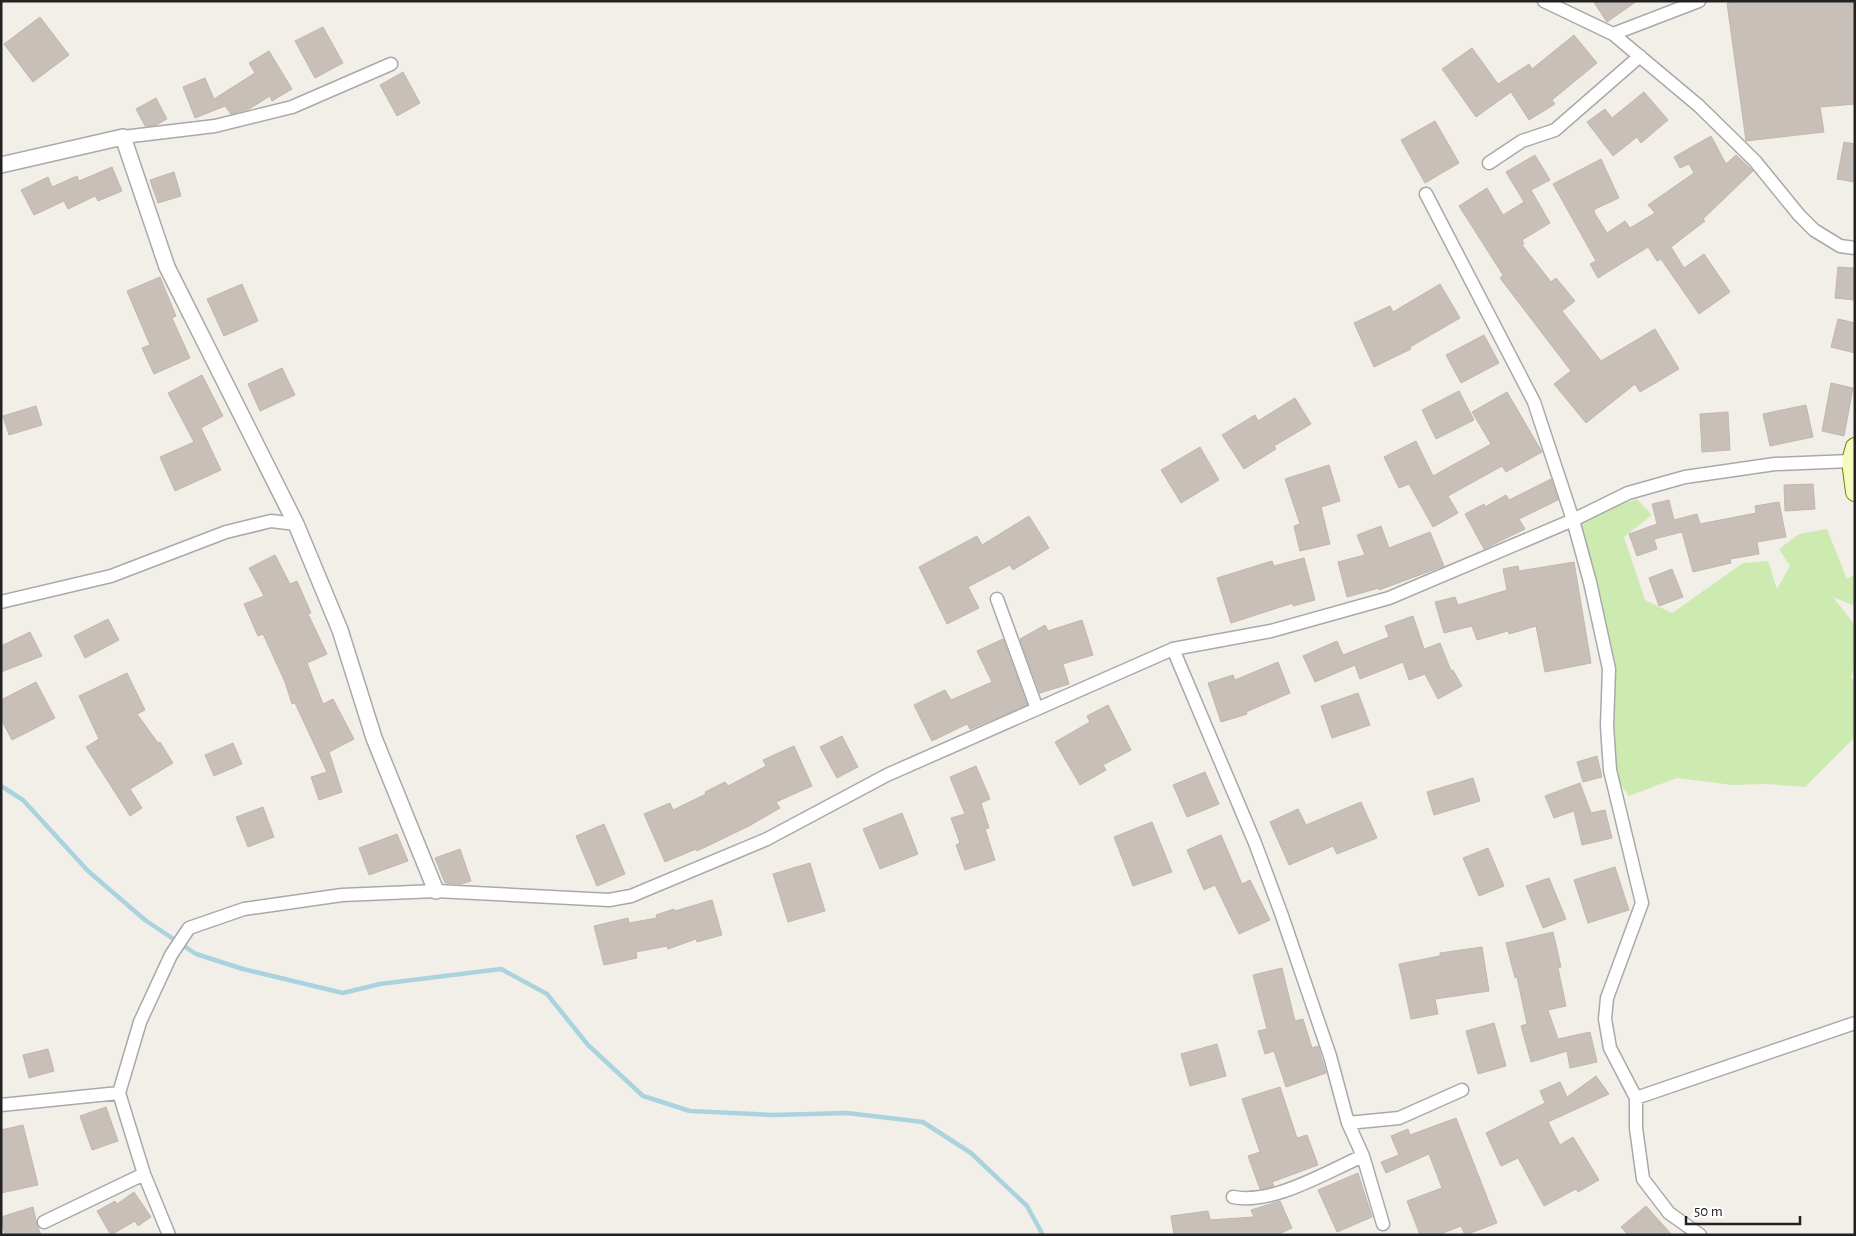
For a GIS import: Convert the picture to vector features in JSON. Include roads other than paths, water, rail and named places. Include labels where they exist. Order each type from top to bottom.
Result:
[{"type":"main road","points":[[1853,454],[1855,492]]},
{"type":"street","points":[[1544,1],[1613,34],[1698,106],[1755,161],[1799,215],[1814,230],[1840,246],[1855,248]]},
{"type":"street","points":[[1613,34],[1699,1]]},
{"type":"street","points":[[1490,163],[1522,141],[1555,130],[1640,56]]},
{"type":"street","points":[[1,165],[123,137],[215,126],[292,107],[391,64]]},
{"type":"street","points":[[123,137],[167,267],[296,524],[340,630],[374,738],[436,891]]},
{"type":"street","points":[[1426,194],[1534,402],[1573,520],[1590,582],[1609,669],[1607,726],[1610,770],[1642,903],[1607,998],[1605,1018],[1610,1048],[1636,1098],[1636,1128],[1642,1179],[1669,1213],[1700,1235]]},
{"type":"street","points":[[169,1235],[144,1174],[119,1093],[140,1022],[172,955],[189,928],[244,909],[342,895],[436,891],[609,900],[632,896],[766,839],[888,775],[1173,648],[1271,631],[1389,598],[1573,520],[1628,493],[1685,477],[1853,454]]},
{"type":"street","points":[[1,602],[111,576],[226,532],[271,521],[296,524]]},
{"type":"street","points":[[997,599],[1037,709]]},
{"type":"street","points":[[1173,648],[1255,843],[1281,913],[1330,1056],[1348,1123],[1363,1156],[1383,1224]]},
{"type":"street","points":[[1636,1098],[1855,1023]]},
{"type":"street","points":[[1348,1123],[1399,1118],[1462,1090]]},
{"type":"street","points":[[1,1105],[119,1093]]},
{"type":"street","points":[[1233,1197],[1248,1200],[1279,1193],[1363,1156]]},
{"type":"street","points":[[44,1222],[144,1174]]},
{"type":"waterway","points":[[1,786],[23,800],[88,871],[145,920],[196,954],[243,969],[343,993],[380,984],[501,969],[547,994],[588,1045],[643,1096],[690,1111],[772,1115],[847,1113],[923,1122],[971,1153],[1027,1206],[1043,1235]]}]
